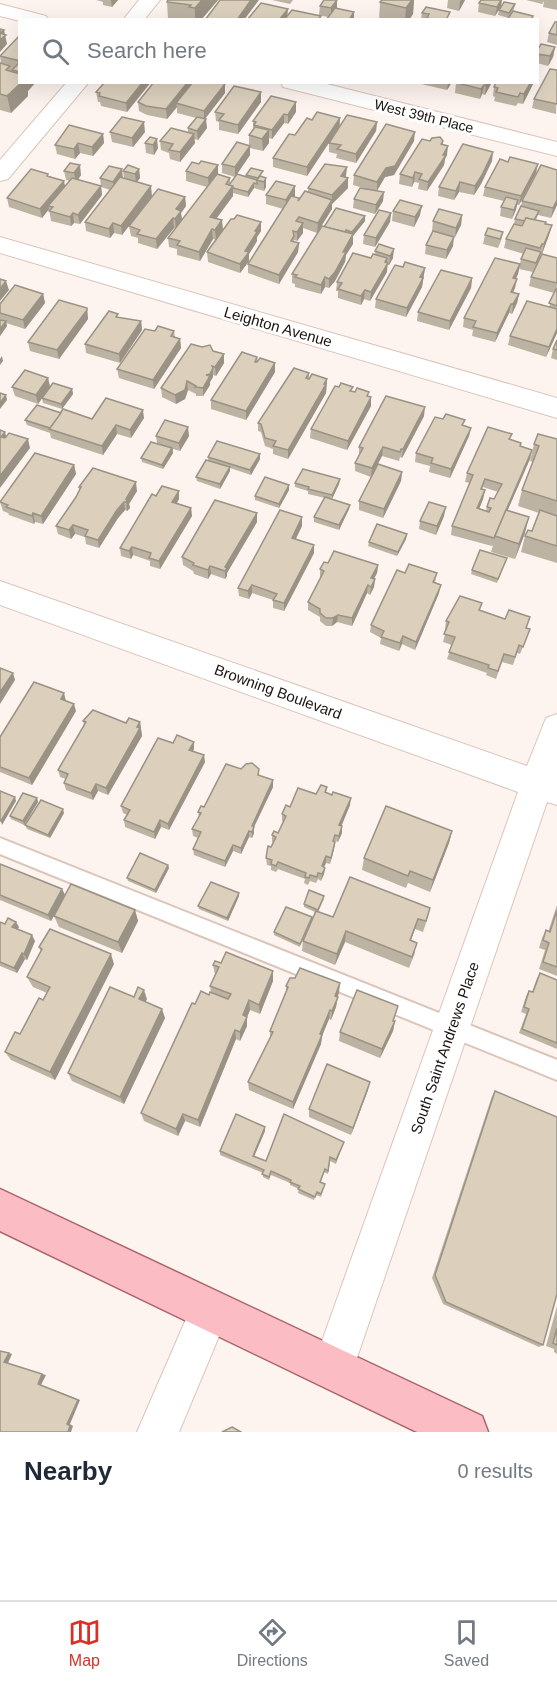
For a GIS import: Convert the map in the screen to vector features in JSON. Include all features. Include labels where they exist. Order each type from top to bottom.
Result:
[{"type":"main road","points":[[0,1210],[466,1432]]},
{"type":"street","points":[[135,18],[150,0]]},
{"type":"street","points":[[0,10],[31,18]]},
{"type":"street","points":[[0,174],[77,84]]},
{"type":"street","name":"West 39th Place","points":[[299,84],[557,149]]},
{"type":"street","name":"Leighton Avenue","points":[[0,245],[557,408]]},
{"type":"street","name":"Browning Boulevard","points":[[0,593],[547,788]]},
{"type":"street","name":"South Saint Andrews Place","points":[[333,1369],[452,1028],[547,788],[557,728]]},
{"type":"street","points":[[158,1432],[210,1310]]},
{"type":"lane","points":[[0,846],[557,1070]]},
{"type":"building","points":[[168,0],[202,0],[195,8],[189,7],[191,5],[167,2]]},
{"type":"building","points":[[220,0],[251,0],[238,18],[206,18]]},
{"type":"building","points":[[324,0],[337,0],[331,8],[320,6]]},
{"type":"building","points":[[382,0],[412,0],[406,8],[380,2]]},
{"type":"building","points":[[481,0],[501,0],[497,7],[479,3]]},
{"type":"building","points":[[504,2],[515,4],[509,13],[499,10]]},
{"type":"building","points":[[261,3],[288,9],[281,18],[249,18]]},
{"type":"building","points":[[426,7],[450,12],[447,18],[427,18],[429,14],[422,13]]},
{"type":"building","points":[[335,8],[354,12],[350,18],[328,18]]},
{"type":"building","points":[[292,10],[321,16],[320,18],[286,18]]},
{"type":"building","points":[[513,11],[533,16],[532,18],[508,18]]},
{"type":"building","points":[[557,22],[557,35],[549,33]]},
{"type":"building","points":[[18,37],[18,60],[0,56]]},
{"type":"building","points":[[541,44],[555,47],[550,56],[539,54]]},
{"type":"building","points":[[0,63],[10,66],[6,70],[18,73],[18,84],[20,84],[7,96],[0,94]]},
{"type":"building","points":[[550,69],[557,70],[557,104],[534,99]]},
{"type":"building","points":[[103,84],[141,84],[126,103],[99,96],[100,93],[96,92]]},
{"type":"building","points":[[152,84],[186,84],[166,109],[146,106],[138,102]]},
{"type":"building","points":[[191,84],[225,84],[204,111],[176,103]]},
{"type":"building","points":[[461,84],[487,84],[481,89]]},
{"type":"building","points":[[495,84],[530,84],[524,94],[520,93],[518,97],[496,92],[498,88],[494,87]]},
{"type":"building","points":[[234,86],[261,92],[238,125],[219,120],[224,114],[215,112]]},
{"type":"building","points":[[271,96],[296,102],[288,115],[284,114],[272,130],[254,125],[256,122],[253,121]]},
{"type":"building","points":[[317,112],[340,118],[307,167],[273,158],[289,134],[295,135],[307,118],[312,120]]},
{"type":"building","points":[[347,115],[377,122],[356,154],[337,149],[341,145],[329,143]]},
{"type":"building","points":[[122,117],[144,122],[132,138],[110,132]]},
{"type":"building","points":[[197,117],[206,119],[197,131],[188,128]]},
{"type":"building","points":[[386,124],[415,132],[395,166],[386,168],[377,182],[354,175]]},
{"type":"building","points":[[69,125],[103,134],[92,147],[78,143],[74,149],[55,145]]},
{"type":"building","points":[[255,127],[269,130],[262,139],[249,135]]},
{"type":"building","points":[[171,128],[194,134],[180,152],[169,150],[173,144],[160,141]]},
{"type":"building","points":[[150,137],[157,139],[153,145],[145,143]]},
{"type":"building","points":[[440,137],[443,141],[441,144],[448,146],[443,155],[446,155],[428,182],[419,179],[422,174],[415,172],[413,178],[400,174],[422,139],[430,141],[432,138]]},
{"type":"building","points":[[237,142],[250,146],[235,167],[222,164]]},
{"type":"building","points":[[463,144],[493,152],[482,175],[475,186],[460,182],[456,191],[439,187]]},
{"type":"building","points":[[510,157],[538,164],[521,196],[485,187],[500,159],[508,162]]},
{"type":"building","points":[[201,161],[218,165],[208,178],[186,171],[192,162],[199,164]]},
{"type":"building","points":[[70,163],[80,165],[74,173],[64,171]]},
{"type":"building","points":[[325,164],[347,167],[341,176],[348,178],[332,195],[308,188]]},
{"type":"building","points":[[128,165],[139,169],[135,174],[123,171]]},
{"type":"building","points":[[541,165],[557,170],[557,200],[553,208],[522,201]]},
{"type":"building","points":[[109,166],[122,169],[113,182],[100,178]]},
{"type":"building","points":[[251,168],[263,171],[258,178],[246,175]]},
{"type":"building","points":[[31,169],[64,181],[40,209],[7,198]]},
{"type":"building","points":[[217,174],[230,178],[226,184],[233,186],[210,217],[222,220],[215,230],[212,229],[199,252],[177,245],[180,241],[168,238]]},
{"type":"building","points":[[237,174],[257,180],[257,184],[254,183],[248,192],[233,188],[229,185]]},
{"type":"building","points":[[260,176],[266,178],[264,182],[257,180]]},
{"type":"building","points":[[120,177],[151,186],[121,226],[113,223],[109,229],[85,222]]},
{"type":"building","points":[[72,178],[101,186],[78,215],[73,213],[70,217],[49,211],[53,207],[48,206]]},
{"type":"building","points":[[276,181],[295,186],[286,200],[266,195]]},
{"type":"building","points":[[360,188],[384,192],[376,205],[354,199]]},
{"type":"building","points":[[158,189],[185,197],[176,209],[181,211],[156,239],[137,234],[140,230],[129,226]]},
{"type":"building","points":[[305,191],[332,200],[318,223],[299,217],[296,221],[303,223],[297,232],[293,231],[294,236],[291,241],[299,243],[279,275],[248,264],[291,196],[299,198],[298,201]]},
{"type":"building","points":[[506,197],[518,200],[514,210],[501,207]]},
{"type":"building","points":[[400,200],[422,206],[415,217],[393,211]]},
{"type":"building","points":[[521,206],[539,211],[534,220],[515,219]]},
{"type":"building","points":[[336,208],[365,216],[352,232],[324,227]]},
{"type":"building","points":[[439,209],[462,215],[456,228],[433,221]]},
{"type":"building","points":[[379,210],[391,213],[376,238],[364,235]]},
{"type":"building","points":[[237,215],[261,222],[245,251],[249,252],[240,264],[207,252],[231,219]]},
{"type":"building","points":[[526,218],[552,225],[540,248],[506,239],[514,224],[522,226]]},
{"type":"building","points":[[322,226],[353,234],[335,272],[329,279],[325,277],[321,285],[292,274]]},
{"type":"building","points":[[488,228],[503,232],[500,239],[485,235]]},
{"type":"building","points":[[433,231],[454,237],[447,250],[426,245]]},
{"type":"building","points":[[379,244],[394,249],[390,256],[375,251]]},
{"type":"building","points":[[526,248],[541,252],[536,263],[521,259]]},
{"type":"building","points":[[353,253],[371,258],[373,254],[387,258],[385,262],[388,263],[371,292],[365,290],[361,296],[338,289],[342,283],[337,282]]},
{"type":"building","points":[[542,254],[557,258],[557,283],[531,277]]},
{"type":"building","points":[[495,258],[520,264],[513,278],[517,279],[511,292],[519,294],[511,304],[497,333],[473,327],[476,321],[464,318]]},
{"type":"building","points":[[405,262],[425,268],[420,277],[423,278],[407,308],[376,299],[395,265],[403,267]]},
{"type":"building","points":[[441,270],[472,278],[450,321],[418,312]]},
{"type":"building","points":[[0,279],[6,281],[0,289]]},
{"type":"building","points":[[15,285],[43,294],[23,320],[0,313],[0,304]]},
{"type":"building","points":[[557,289],[557,306],[549,303]]},
{"type":"building","points":[[59,300],[87,308],[87,310],[57,350],[28,342]]},
{"type":"building","points":[[527,301],[557,309],[557,329],[549,347],[510,336]]},
{"type":"building","points":[[109,311],[118,314],[116,317],[141,321],[119,354],[85,344]]},
{"type":"building","points":[[0,320],[6,321],[0,329]]},
{"type":"building","points":[[158,326],[174,331],[171,336],[180,339],[153,380],[117,369],[145,329],[155,331]]},
{"type":"building","points":[[191,344],[202,347],[210,345],[213,351],[224,354],[215,367],[212,366],[210,374],[206,375],[210,376],[203,388],[195,387],[187,381],[185,390],[175,395],[161,388]]},
{"type":"building","points":[[242,352],[257,357],[255,362],[260,358],[275,363],[246,411],[211,400]]},
{"type":"building","points":[[294,368],[309,373],[306,378],[309,379],[312,374],[327,379],[288,450],[273,446],[276,441],[265,438],[261,424],[258,423]]},
{"type":"building","points":[[25,370],[48,378],[36,395],[12,387]]},
{"type":"building","points":[[53,383],[72,389],[61,404],[42,398]]},
{"type":"building","points":[[341,383],[353,387],[350,391],[355,392],[357,388],[369,392],[367,396],[371,397],[348,441],[311,429],[335,386],[339,387]]},
{"type":"building","points":[[0,393],[6,395],[0,403]]},
{"type":"building","points":[[386,396],[425,407],[400,452],[383,447],[372,468],[355,463],[363,448],[359,447]]},
{"type":"building","points":[[106,398],[143,410],[130,430],[116,425],[102,446],[49,429],[63,409],[92,419]]},
{"type":"building","points":[[37,405],[61,413],[50,428],[25,420]]},
{"type":"building","points":[[446,414],[465,420],[462,425],[471,428],[451,469],[431,463],[433,458],[416,453],[435,417],[443,419]]},
{"type":"building","points":[[165,420],[188,427],[179,443],[156,436]]},
{"type":"building","points":[[488,427],[512,434],[509,439],[532,450],[494,538],[452,526],[473,475],[467,473]],"holes":[[[485,479],[502,484],[494,499],[490,498],[487,507],[491,508],[489,512],[477,508],[485,490],[481,489]]]},
{"type":"building","points":[[0,430],[5,432],[1,437],[5,438],[9,433],[28,439],[0,476]]},
{"type":"building","points":[[538,434],[557,439],[557,501],[522,490],[539,446],[534,444]]},
{"type":"building","points":[[217,441],[260,454],[250,470],[208,457]]},
{"type":"building","points":[[151,442],[172,448],[162,465],[141,458]]},
{"type":"building","points":[[35,453],[74,465],[41,516],[33,513],[32,516],[6,507],[8,505],[0,502]]},
{"type":"building","points":[[206,460],[230,467],[220,484],[196,477]]},
{"type":"building","points":[[378,464],[402,472],[384,509],[359,501]]},
{"type":"building","points":[[93,468],[136,482],[126,499],[128,499],[117,510],[98,540],[85,536],[88,530],[73,525],[69,530],[56,526]]},
{"type":"building","points":[[303,469],[340,479],[332,495],[295,483]]},
{"type":"building","points":[[265,477],[289,485],[279,504],[255,496]]},
{"type":"building","points":[[162,486],[179,491],[172,502],[191,508],[159,561],[149,558],[151,553],[132,547],[129,551],[120,548],[152,494],[156,496]]},
{"type":"building","points":[[325,497],[350,505],[339,525],[314,517]]},
{"type":"building","points":[[215,500],[257,513],[225,567],[227,568],[225,571],[210,566],[208,570],[193,565],[194,563],[182,557]]},
{"type":"building","points":[[429,502],[446,507],[437,526],[420,521]]},
{"type":"building","points":[[280,510],[302,517],[292,538],[314,545],[284,603],[273,600],[277,594],[252,585],[248,591],[238,588]]},
{"type":"building","points":[[506,510],[529,517],[519,544],[495,536]]},
{"type":"building","points":[[540,510],[557,516],[557,546],[525,536],[528,530],[532,531]]},
{"type":"building","points":[[377,524],[407,534],[398,552],[369,542]]},
{"type":"building","points":[[480,550],[507,558],[498,579],[472,570]]},
{"type":"building","points":[[334,551],[378,565],[371,578],[375,579],[371,587],[368,585],[352,618],[338,615],[326,618],[320,613],[320,609],[308,602],[324,571],[320,569],[324,562],[328,563]]},
{"type":"building","points":[[409,564],[437,573],[433,582],[441,585],[416,642],[403,636],[400,643],[381,637],[384,631],[371,625],[397,570],[405,573]]},
{"type":"building","points":[[460,596],[482,603],[479,610],[505,619],[509,610],[530,617],[526,628],[530,629],[523,647],[519,645],[515,657],[504,654],[498,671],[488,668],[489,665],[449,652],[455,637],[444,634],[449,622],[446,621]]},
{"type":"building","points":[[0,668],[13,673],[0,692]]},
{"type":"building","points":[[34,682],[64,693],[61,699],[74,704],[29,778],[0,767],[0,737]]},
{"type":"building","points":[[93,710],[126,723],[129,718],[140,722],[137,727],[140,728],[106,788],[96,784],[91,793],[64,783],[68,774],[58,770],[86,722],[83,721]]},
{"type":"building","points":[[177,735],[194,742],[189,750],[204,755],[168,824],[160,820],[154,832],[124,820],[130,810],[121,806],[158,738],[173,743]]},
{"type":"building","points":[[252,763],[259,769],[258,775],[273,780],[252,826],[254,827],[252,832],[249,831],[241,848],[233,845],[225,861],[193,849],[201,832],[192,829],[201,813],[198,812],[201,806],[204,807],[226,764],[241,769],[246,764]]},
{"type":"building","points":[[321,785],[327,787],[325,792],[351,798],[339,825],[342,826],[339,836],[335,835],[333,841],[335,842],[331,858],[326,856],[322,874],[318,873],[317,877],[310,875],[309,878],[305,877],[306,873],[278,862],[276,866],[271,864],[272,860],[266,858],[268,846],[271,847],[276,837],[272,835],[274,831],[278,833],[286,816],[282,814],[286,805],[290,807],[298,788],[316,794]]},
{"type":"building","points":[[0,791],[15,797],[1,821],[0,821]]},
{"type":"building","points":[[23,793],[37,798],[23,821],[10,816]]},
{"type":"building","points":[[41,800],[63,809],[48,835],[25,825]]},
{"type":"building","points":[[386,806],[452,831],[433,880],[410,871],[408,876],[364,858]]},
{"type":"building","points":[[140,853],[168,865],[155,890],[127,878]]},
{"type":"building","points":[[0,864],[62,889],[48,915],[0,895]]},
{"type":"building","points":[[350,877],[430,908],[426,921],[418,919],[410,940],[417,943],[412,957],[346,931],[337,954],[303,941],[316,911],[333,917]]},
{"type":"building","points":[[211,882],[239,893],[227,918],[198,906]]},
{"type":"building","points":[[71,884],[135,910],[118,942],[54,916]]},
{"type":"building","points":[[309,890],[324,896],[318,910],[304,904]]},
{"type":"building","points":[[286,907],[312,917],[300,944],[274,932]]},
{"type":"building","points":[[557,910],[557,967],[543,962],[549,943],[543,940],[546,930],[550,932]]},
{"type":"building","points":[[8,918],[16,922],[12,927],[32,935],[24,954],[22,953],[14,968],[0,962],[0,922],[5,924]]},
{"type":"building","points":[[50,929],[111,954],[50,1072],[5,1052],[15,1032],[20,1034],[39,998],[43,1000],[50,987],[27,977],[42,949],[39,947]]},
{"type":"building","points":[[226,952],[273,971],[259,1005],[249,1000],[243,1015],[247,1017],[240,1032],[235,1030],[198,1120],[183,1114],[176,1129],[141,1113],[192,1003],[195,1004],[201,991],[228,999],[231,994],[210,986],[219,967],[213,965],[215,961],[221,963]]},
{"type":"building","points":[[300,968],[340,983],[335,996],[338,997],[332,1011],[330,1010],[320,1034],[322,1035],[293,1102],[248,1082],[273,1032],[270,1031],[288,987],[286,986],[290,978],[295,978]]},
{"type":"building","points":[[540,973],[557,980],[557,1043],[522,1029],[529,1009],[524,1007],[529,991],[533,992]]},
{"type":"building","points":[[110,987],[134,997],[138,987],[144,990],[139,999],[162,1009],[120,1097],[68,1073]]},
{"type":"building","points":[[357,990],[398,1006],[393,1021],[395,1021],[382,1049],[340,1032]]},
{"type":"building","points":[[327,1064],[370,1082],[353,1128],[309,1109]]},
{"type":"building","points":[[495,1091],[557,1117],[557,1294],[543,1345],[446,1302],[435,1275]]},
{"type":"building","points":[[236,1114],[265,1127],[253,1156],[266,1161],[284,1114],[344,1142],[336,1160],[330,1157],[328,1171],[325,1169],[320,1182],[325,1184],[321,1194],[317,1192],[315,1197],[298,1189],[300,1186],[290,1182],[291,1180],[271,1171],[269,1177],[262,1174],[264,1170],[220,1151]]},
{"type":"building","points":[[557,1328],[557,1345],[553,1343]]},
{"type":"building","points":[[0,1351],[9,1353],[4,1362],[42,1374],[38,1384],[78,1400],[67,1424],[70,1426],[68,1432],[0,1432]]},
{"type":"building","points":[[232,1427],[241,1432],[222,1432]]}]
